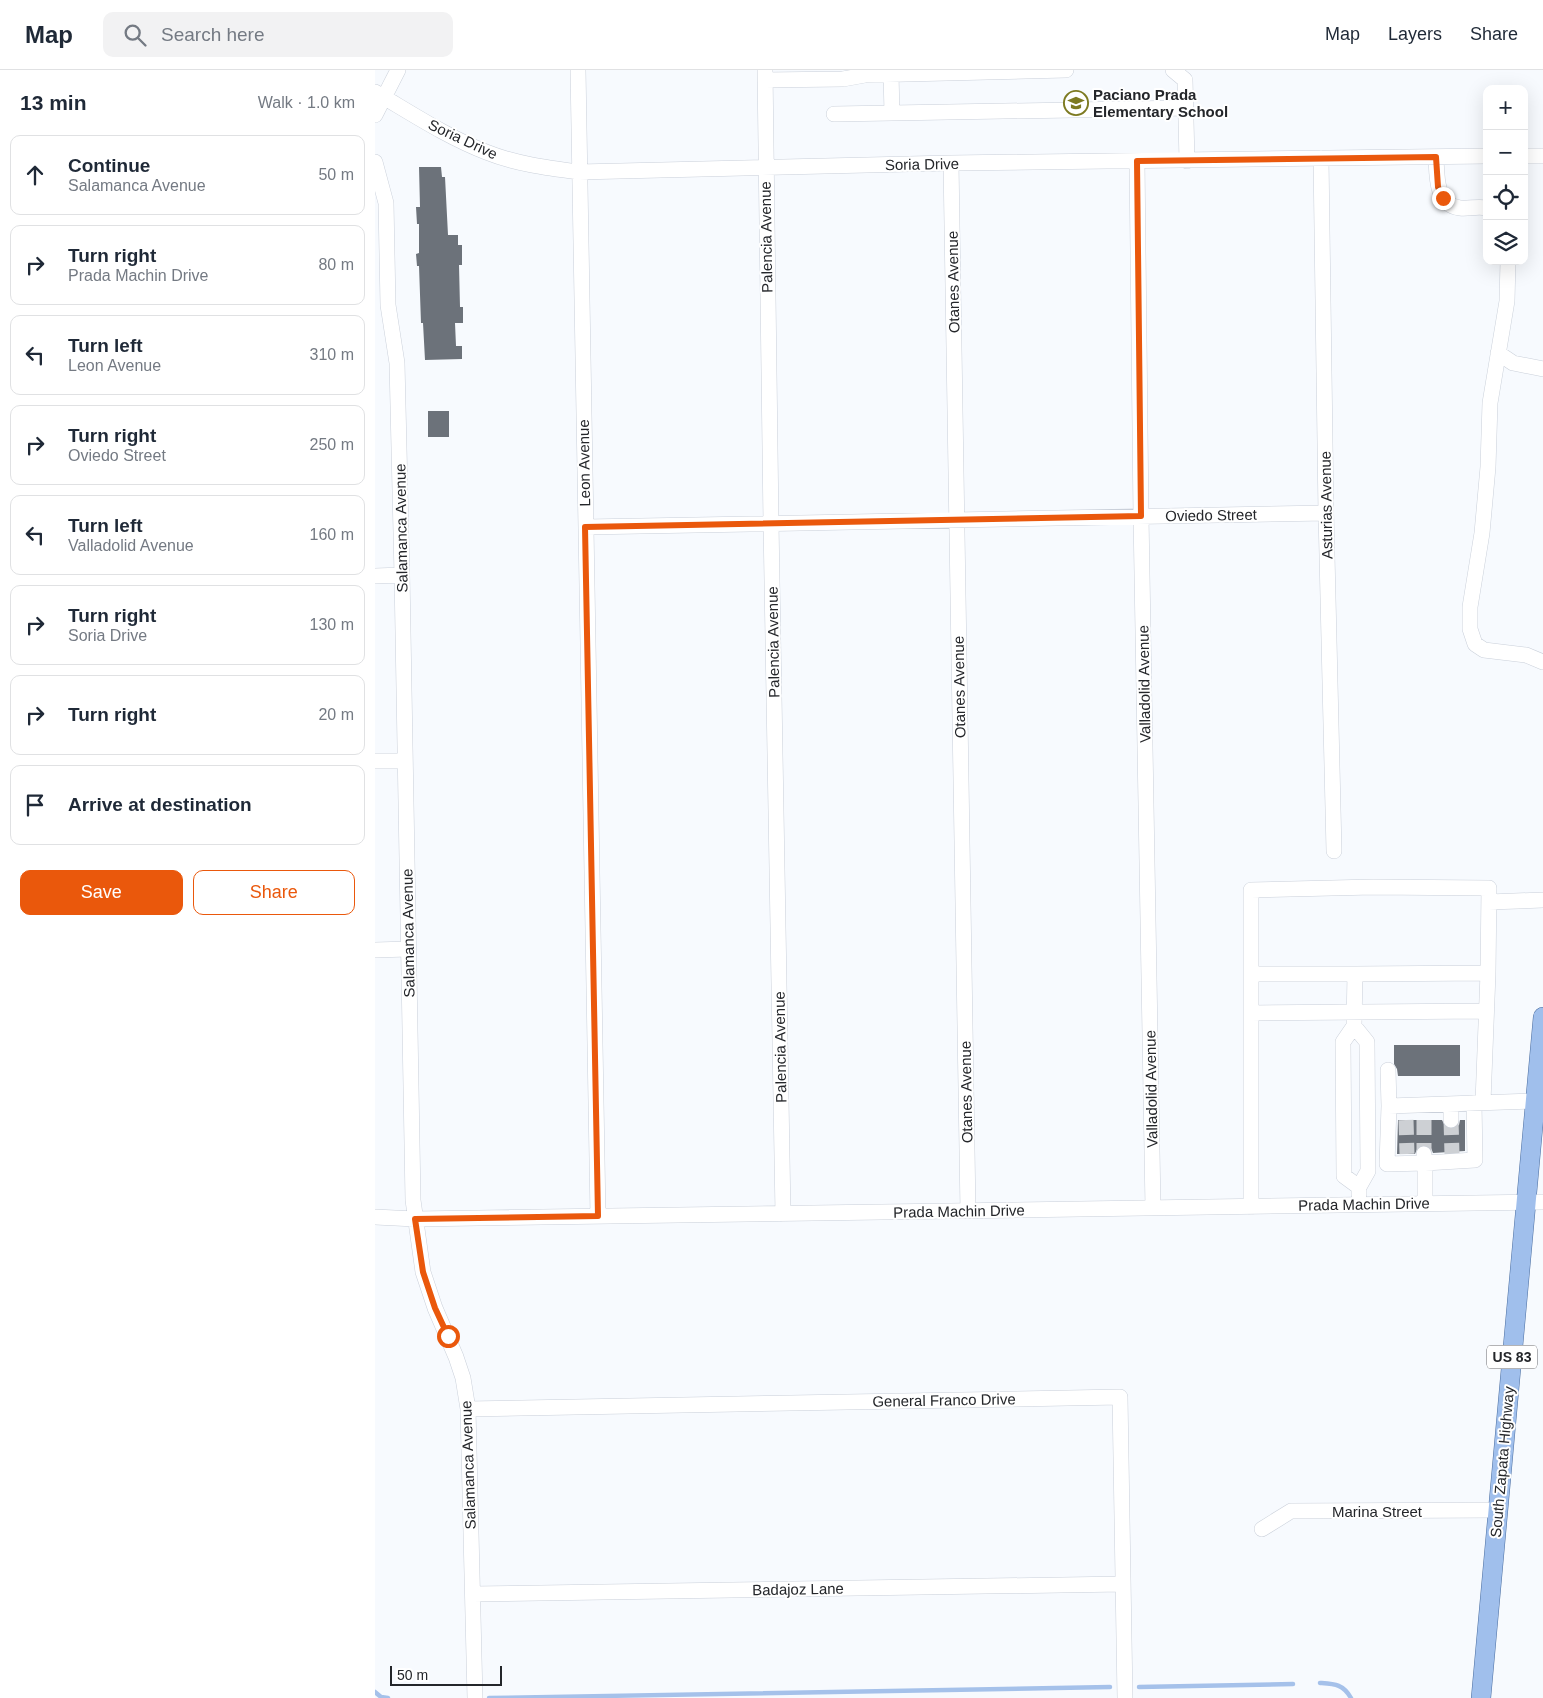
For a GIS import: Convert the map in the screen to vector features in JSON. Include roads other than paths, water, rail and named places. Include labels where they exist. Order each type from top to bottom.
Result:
[{"type":"main road","name":"South Zapata Highway","points":[[1481,1698],[1498,1510],[1534,1202],[1535,1101],[1543,1017]]},
{"type":"street","points":[[375,115],[380,95],[398,70]]},
{"type":"street","name":"Leon Avenue","points":[[578,70],[598,1216]]},
{"type":"street","points":[[765,75],[843,79],[865,75],[1066,70]]},
{"type":"street","points":[[1173,70],[1185,80],[1187,161]]},
{"type":"street","points":[[891,74],[892,113]]},
{"type":"street","name":"Palencia Avenue","points":[[765,75],[783,1214]]},
{"type":"street","name":"Soria Drive","points":[[380,95],[444,132],[486,152],[535,166],[579,172],[951,163],[1483,156]]},
{"type":"street","points":[[834,114],[1185,108]]},
{"type":"street","points":[[1528,156],[1543,156]]},
{"type":"street","points":[[1436,157],[1438,187],[1443,198],[1452,206],[1461,208],[1483,207]]},
{"type":"street","name":"Asturias Avenue","points":[[1321,158],[1326,513],[1334,851]]},
{"type":"street","name":"Valladolid Avenue","points":[[1137,161],[1153,1208]]},
{"type":"street","name":"Salamanca Avenue","points":[[375,162],[386,203],[388,305],[397,363],[413,1200],[423,1272],[463,1378],[468,1409],[475,1698]]},
{"type":"street","name":"Otanes Avenue","points":[[951,163],[968,1210]]},
{"type":"street","points":[[1508,265],[1507,302],[1490,403],[1488,460],[1482,532],[1470,607],[1470,629],[1475,644],[1484,650],[1526,655],[1543,662]]},
{"type":"street","points":[[1498,353],[1513,363],[1543,369]]},
{"type":"street","name":"Oviedo Street","points":[[585,527],[1326,513]]},
{"type":"street","points":[[375,576],[402,576]]},
{"type":"street","points":[[375,762],[405,761]]},
{"type":"street","points":[[1251,1206],[1251,890],[1373,887],[1489,888],[1488,974],[1475,1160],[1452,1157],[1425,1158],[1407,1159],[1387,1164],[1388,1070]]},
{"type":"street","points":[[1489,902],[1543,900]]},
{"type":"street","points":[[375,950],[408,950]]},
{"type":"street","points":[[1251,974],[1488,974]]},
{"type":"street","points":[[1355,974],[1354,1020],[1343,1042],[1344,1176],[1359,1186]]},
{"type":"street","points":[[1251,1013],[1354,1020],[1485,1011]]},
{"type":"street","points":[[1354,1020],[1367,1042],[1368,1171],[1359,1186],[1358,1205]]},
{"type":"street","points":[[1389,1106],[1406,1113],[1424,1113],[1451,1104],[1535,1101]]},
{"type":"street","points":[[1451,1104],[1451,1120]]},
{"type":"street","points":[[1425,1158],[1425,1203]]},
{"type":"street","name":"Prada Machin Drive","points":[[375,1217],[415,1219],[1534,1202]]},
{"type":"street","name":"General Franco Drive","points":[[468,1409],[1120,1397],[1125,1698]]},
{"type":"street","name":"Marina Street","points":[[1262,1529],[1291,1511],[1498,1510]]},
{"type":"street","name":"Badajoz Lane","points":[[473,1594],[1123,1584]]},
{"type":"waterway","points":[[1320,1683],[1342,1687],[1351,1698]]},
{"type":"waterway","points":[[1139,1687],[1293,1684]]},
{"type":"waterway","points":[[489,1698],[1110,1687]]},
{"type":"waterway","points":[[375,1692],[381,1697],[388,1698]]},
{"type":"tunnel","points":[[1406,1120],[1407,1154]]},
{"type":"tunnel","points":[[1424,1120],[1424,1154]]},
{"type":"tunnel","points":[[1451,1120],[1452,1154]]},
{"type":"place","name":"Paciano Prada Elementary School","points":[[1076,103]]}]
